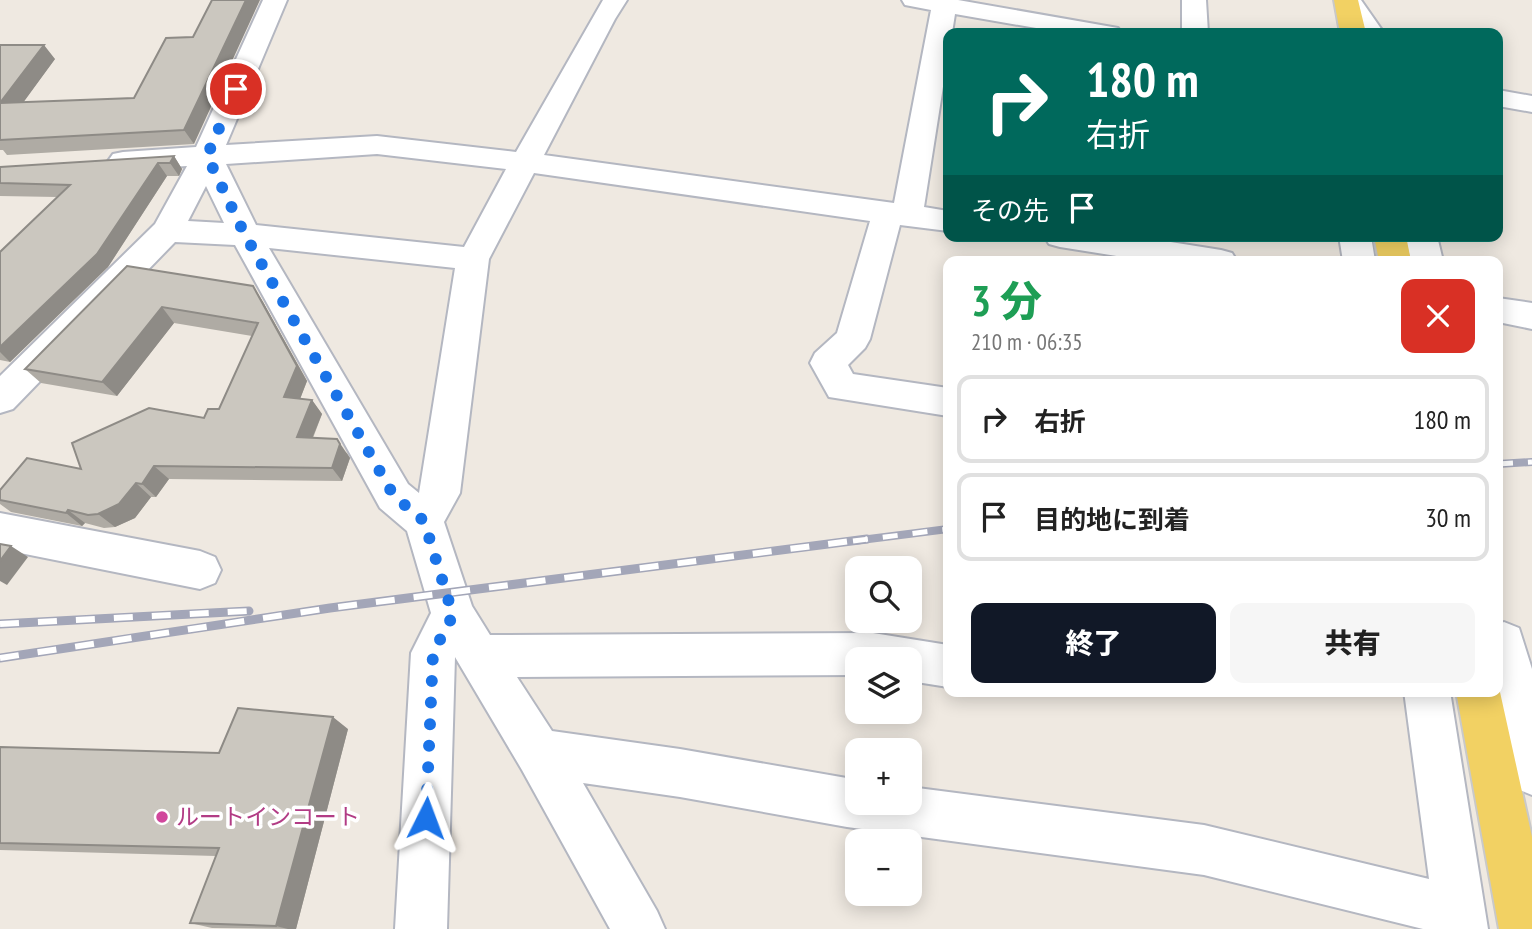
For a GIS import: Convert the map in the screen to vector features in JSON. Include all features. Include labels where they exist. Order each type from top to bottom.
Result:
[{"type":"main road","points":[[1346,0],[1352,28]]},
{"type":"main road","points":[[1482,697],[1514,774],[1525,929]]},
{"type":"street","points":[[0,399],[167,231],[207,156],[275,0]]},
{"type":"street","points":[[424,521],[440,493],[473,259],[602,19],[615,0]]},
{"type":"street","points":[[914,0],[944,2],[1082,28]]},
{"type":"street","points":[[1194,0],[1195,28]]},
{"type":"street","points":[[1336,28],[1346,0]]},
{"type":"street","points":[[1346,0],[1367,28]]},
{"type":"street","points":[[943,401],[842,387],[828,363],[853,339],[897,214],[944,2]]},
{"type":"street","points":[[1503,99],[1532,104]]},
{"type":"street","points":[[100,162],[377,145],[525,162],[943,220]]},
{"type":"street","points":[[207,156],[245,235],[394,496],[424,521],[453,615],[539,753],[639,929]]},
{"type":"street","points":[[167,231],[245,235],[473,259]]},
{"type":"street","points":[[1099,242],[1190,256]]},
{"type":"street","points":[[1503,311],[1532,316]]},
{"type":"street","points":[[0,531],[200,570]]},
{"type":"street","points":[[421,929],[433,653],[453,615]]},
{"type":"street","points":[[1511,645],[1514,774]]},
{"type":"street","points":[[480,656],[873,653],[943,665]]},
{"type":"street","points":[[539,753],[847,803],[1204,850],[1457,923],[1428,697]]},
{"type":"building","points":[[212,0],[246,0],[184,130],[0,140],[0,103],[134,98],[166,38],[193,37]]},
{"type":"building","points":[[0,45],[44,45],[0,103]]},
{"type":"building","points":[[174,156],[170,163],[158,163],[97,254],[0,347],[0,252],[70,185],[0,183],[0,167]]},
{"type":"building","points":[[127,266],[253,286],[297,366],[284,397],[312,400],[297,437],[337,439],[340,444],[332,468],[154,466],[142,484],[136,483],[119,504],[98,514],[88,515],[0,500],[0,490],[27,458],[81,469],[72,443],[149,408],[204,418],[208,409],[219,409],[258,323],[162,307],[102,382],[25,369]]},
{"type":"building","points":[[0,544],[11,546],[0,561]]},
{"type":"building","name":"ルートインコート","points":[[238,708],[333,717],[276,926],[190,923],[219,848],[0,843],[0,747],[219,753]]},
{"type":"railway","points":[[1503,464],[1532,462]]},
{"type":"railway","points":[[853,541],[943,530]]},
{"type":"railway","points":[[0,658],[330,608],[867,539]]},
{"type":"railway","points":[[0,624],[249,611]]},
{"type":"place","name":"ルートインコート","points":[[162,817]]},
{"type":"route","points":[[236,89],[207,156],[245,235],[394,496],[424,521],[448,593],[453,615],[433,653],[426,818]]}]
